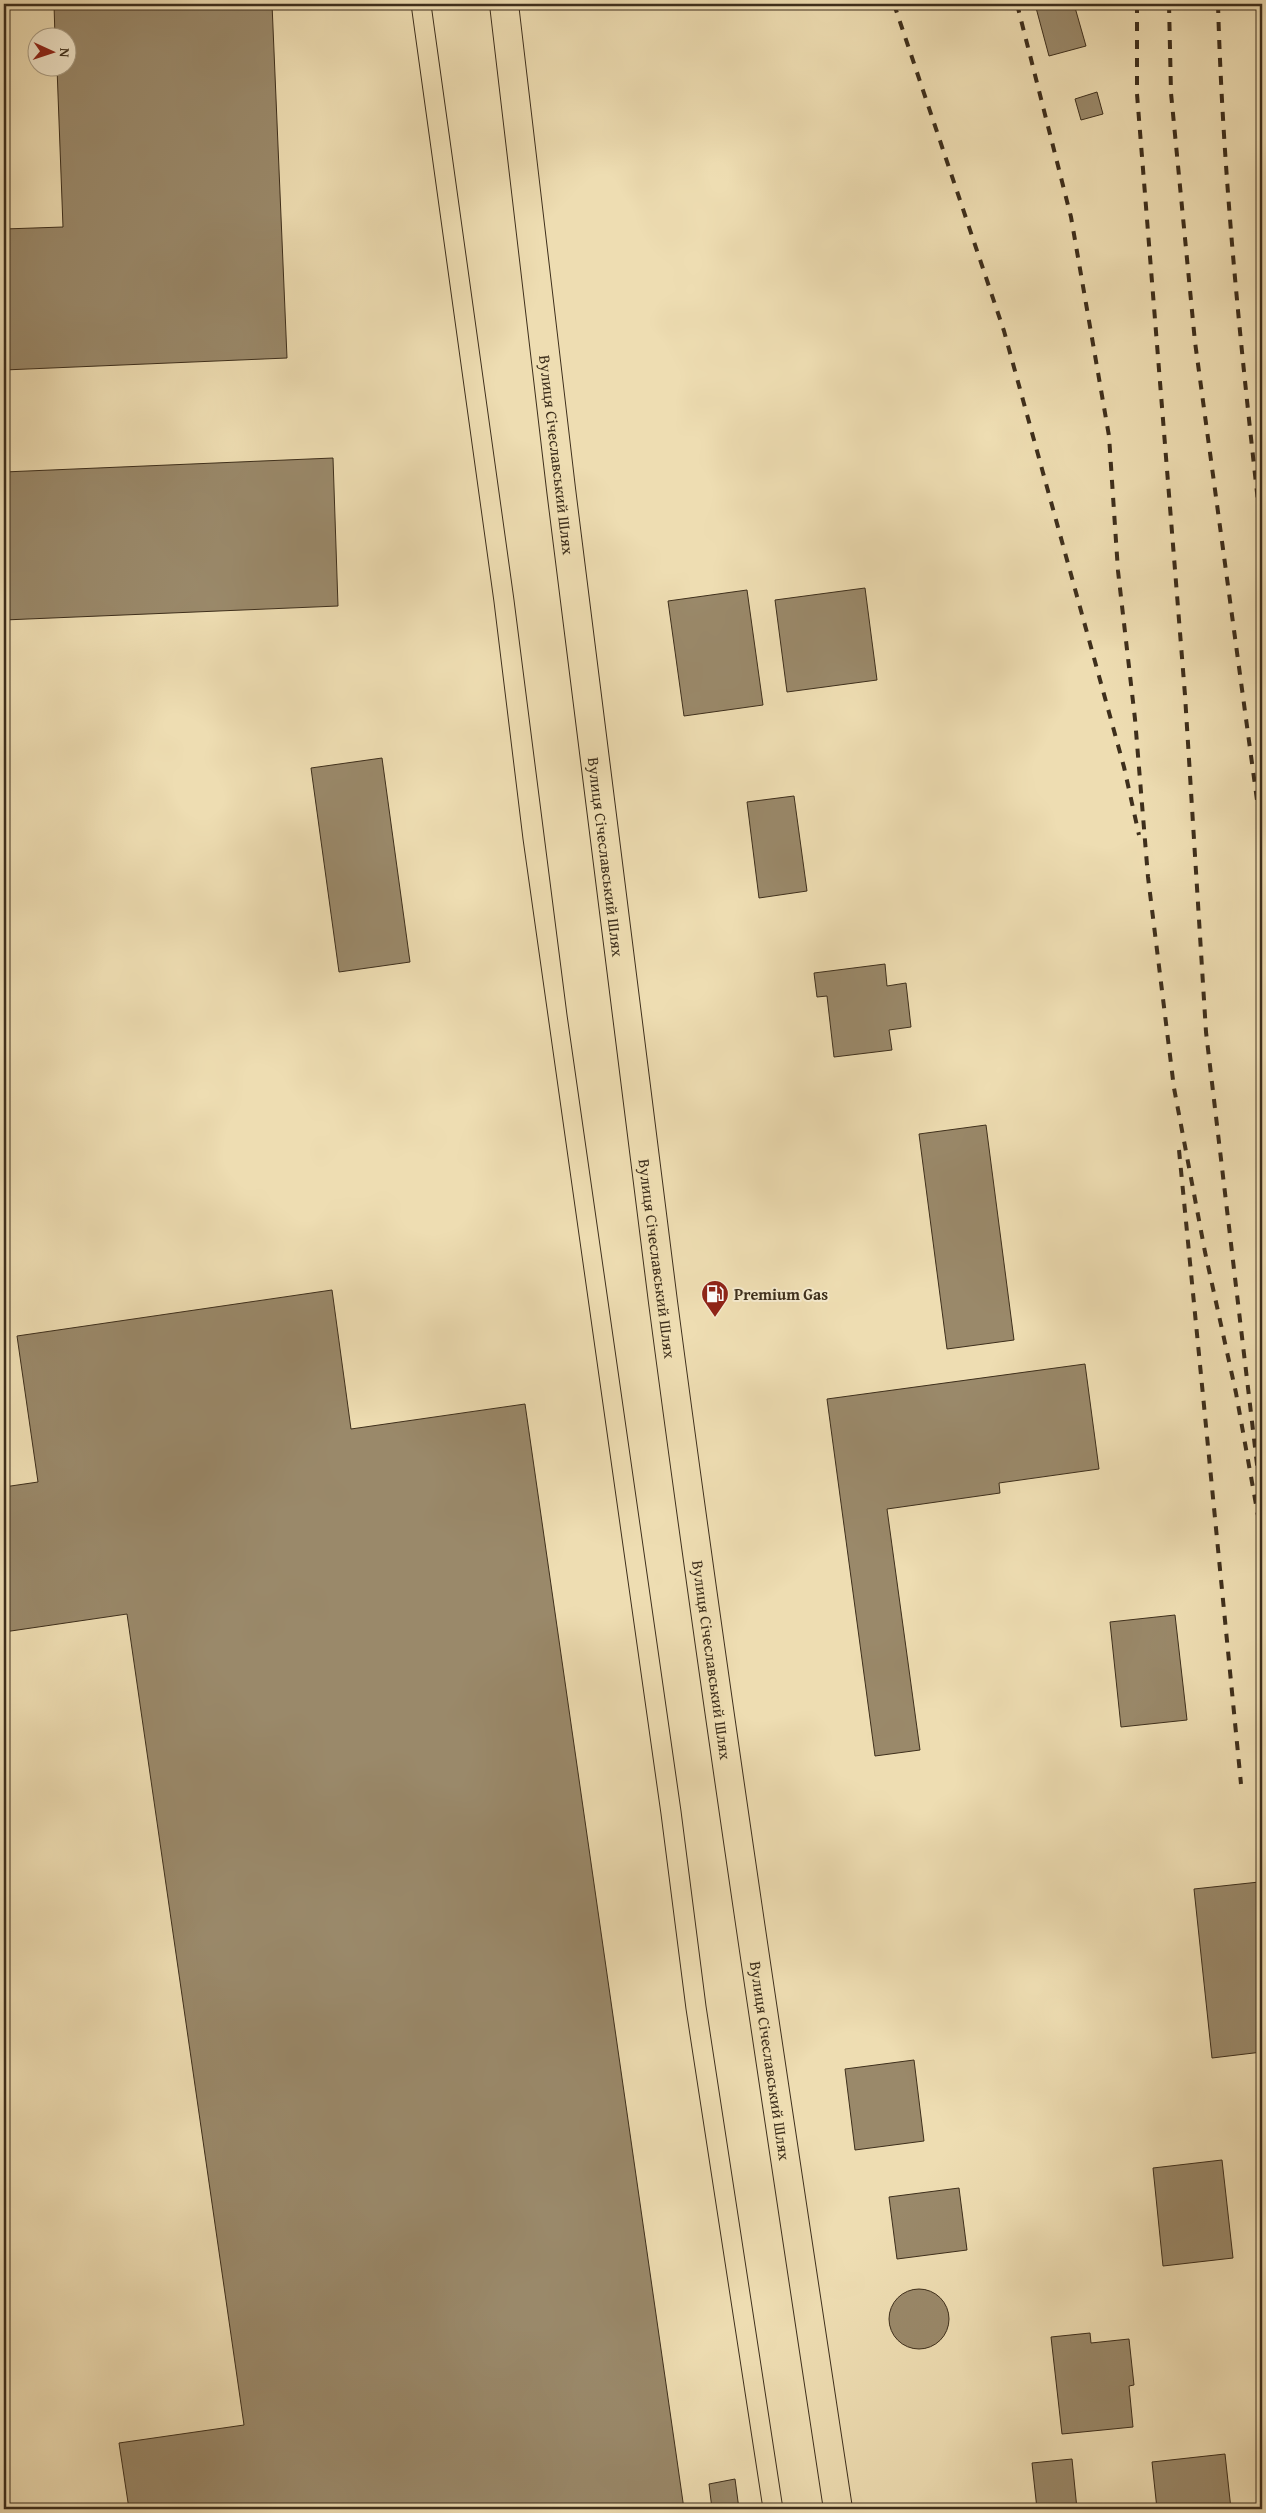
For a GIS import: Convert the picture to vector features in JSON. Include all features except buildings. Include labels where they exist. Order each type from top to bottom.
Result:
[{"type":"main road","name":"Вулиця Січеславський Шлях","points":[[504,4],[571,583],[664,1308],[760,1987],[838,2509]]},
{"type":"tram line","points":[[411,4],[494,602],[523,839],[661,1814],[686,2009],[763,2509]]},
{"type":"tram line","points":[[431,4],[514,600],[567,1015],[681,1811],[706,2006],[783,2509]]},
{"type":"railway","points":[[894,4],[1004,331],[1124,767],[1139,835]]},
{"type":"railway","points":[[1017,4],[1071,217],[1109,436],[1118,571],[1135,719],[1148,877],[1174,1088],[1205,1252],[1236,1393],[1262,1538]]},
{"type":"railway","points":[[1137,4],[1137,94],[1185,695],[1206,1032],[1259,1481]]},
{"type":"railway","points":[[1169,4],[1171,93],[1195,342],[1262,837]]},
{"type":"railway","points":[[1218,4],[1229,204],[1262,537]]},
{"type":"railway","points":[[1179,1150],[1241,1784]]},
{"type":"place","name":"Premium Gas","points":[[715,1318]]}]
